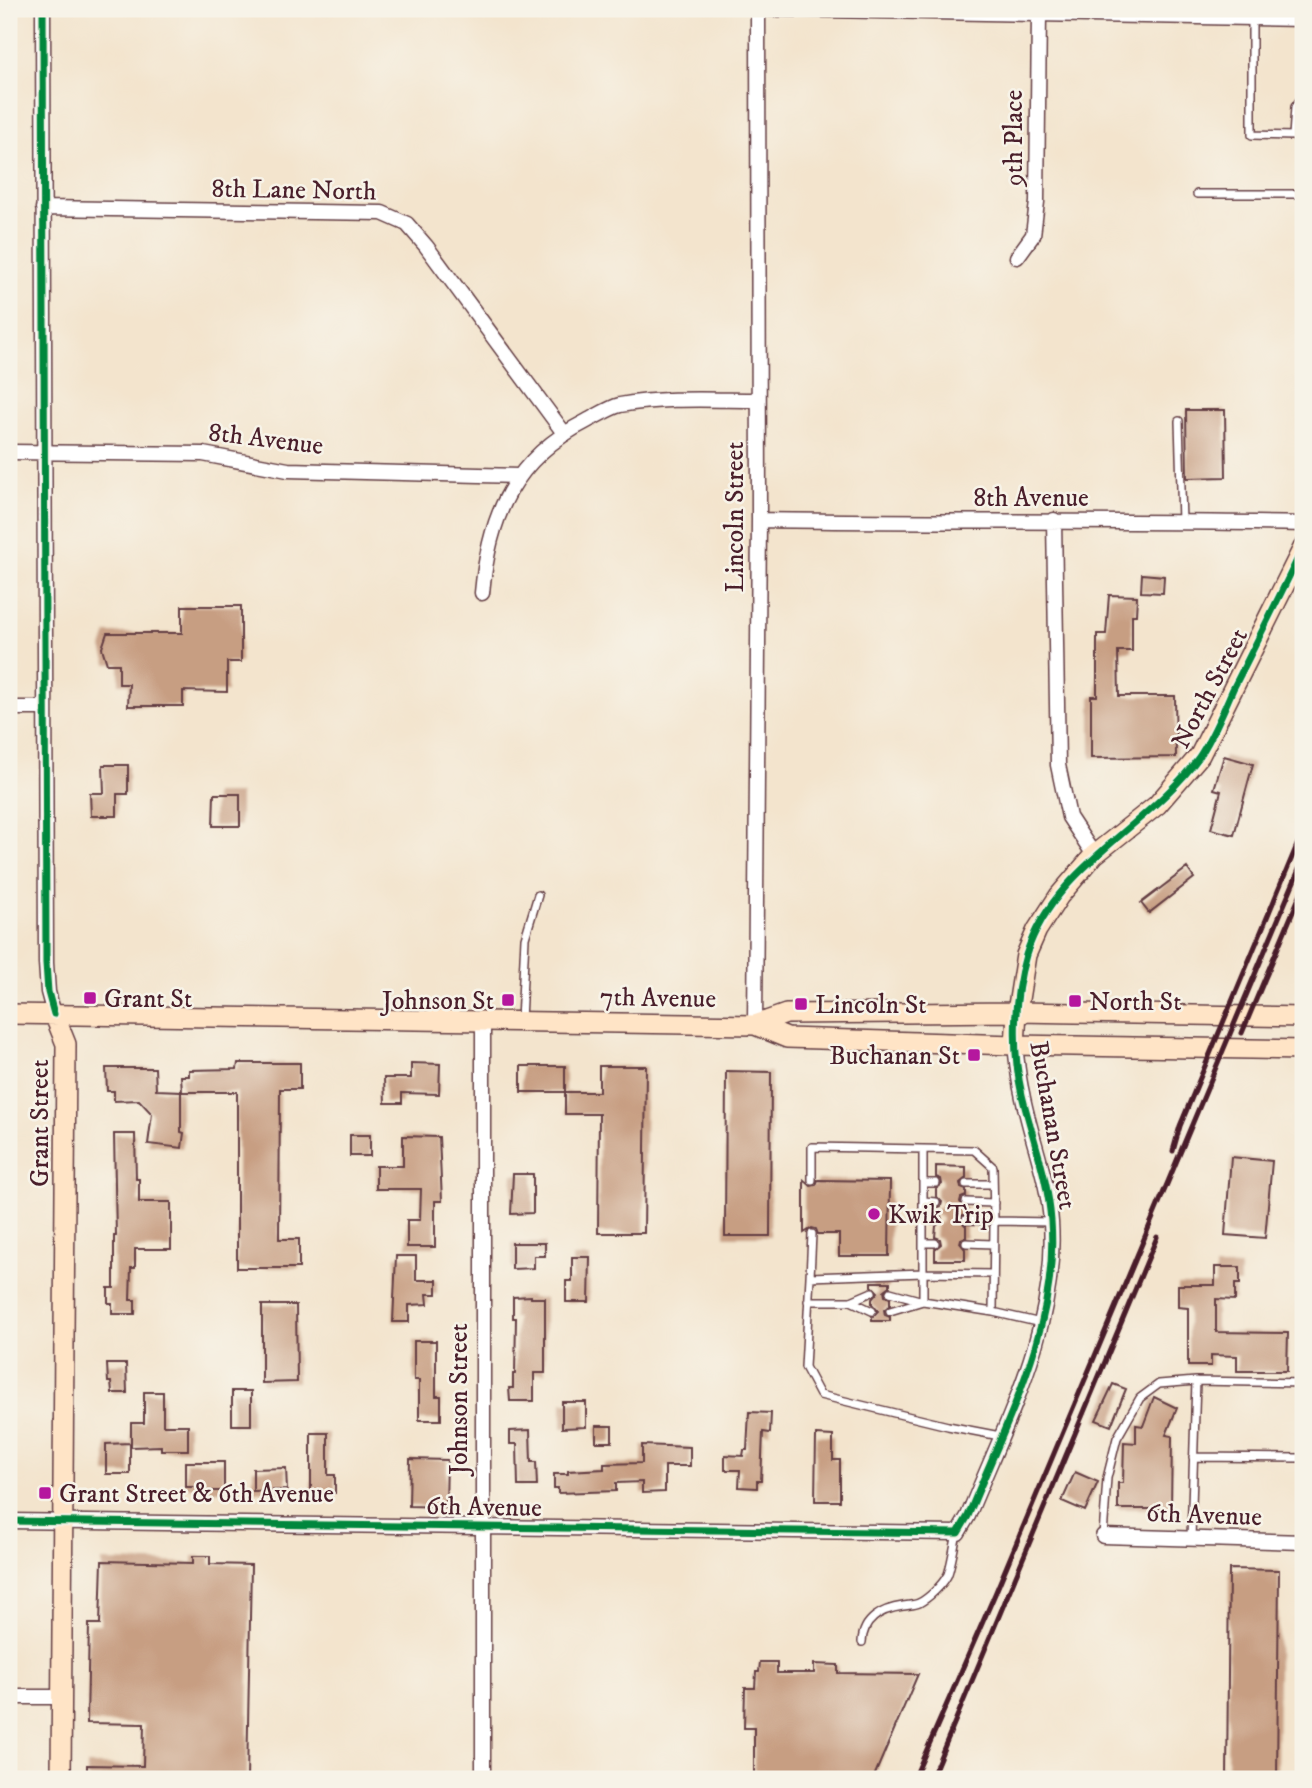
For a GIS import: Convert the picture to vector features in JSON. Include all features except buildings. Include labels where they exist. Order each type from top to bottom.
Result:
[{"type":"street","name":"Grant Street","points":[[43,9],[46,963],[48,992],[66,1044],[61,1779]]},
{"type":"street","name":"Lincoln Street","points":[[755,1025],[759,520],[758,9]]},
{"type":"street","points":[[770,9],[1174,12],[1303,19]]},
{"type":"street","name":"9th Place","points":[[1017,257],[1033,235],[1037,202],[1039,13]]},
{"type":"street","name":"8th Lane North","points":[[43,208],[382,213],[407,223],[564,433]]},
{"type":"street","points":[[482,593],[485,562],[496,520],[518,476],[564,433],[617,406],[674,399],[758,400]]},
{"type":"street","name":"8th Avenue","points":[[9,452],[203,454],[288,470],[518,476]]},
{"type":"street","name":"8th Avenue","points":[[759,520],[902,523],[1054,520],[1303,524]]},
{"type":"street","points":[[1054,520],[1058,765],[1069,817],[1094,855]]},
{"type":"street","name":"North Street","points":[[1094,855],[1157,805],[1200,755],[1303,548]]},
{"type":"street","points":[[9,708],[45,708]]},
{"type":"street","name":"Buchanan Street","points":[[958,1533],[968,1516],[1037,1346],[1052,1266],[1047,1184],[1022,1093],[1016,1045],[1017,1012],[1026,955],[1037,930],[1059,896],[1094,855]]},
{"type":"street","points":[[755,1025],[786,1014],[1017,1012],[1303,1017]]},
{"type":"street","name":"7th Avenue","points":[[9,1014],[755,1025],[787,1038],[1303,1051]]},
{"type":"street","name":"Johnson Street","points":[[483,1020],[483,1779]]},
{"type":"street","name":"6th Avenue","points":[[9,1521],[958,1533]]},
{"type":"street","name":"6th Avenue","points":[[1103,1536],[1303,1542]]},
{"type":"street","points":[[9,1697],[62,1697]]},
{"type":"lane","points":[[1252,18],[1252,135],[1293,136],[1294,107],[1303,96],[1303,52]]},
{"type":"lane","points":[[1197,194],[1303,194]]},
{"type":"lane","points":[[1179,421],[1182,522]]},
{"type":"lane","points":[[521,1020],[525,938],[538,895]]},
{"type":"lane","points":[[812,1180],[812,1147],[974,1150],[993,1167],[993,1312]]},
{"type":"lane","points":[[923,1149],[923,1301]]},
{"type":"lane","points":[[923,1183],[936,1183]]},
{"type":"lane","points":[[966,1184],[993,1184]]},
{"type":"lane","points":[[923,1201],[936,1202]]},
{"type":"lane","points":[[966,1202],[994,1203]]},
{"type":"lane","points":[[924,1220],[936,1220]]},
{"type":"lane","points":[[966,1220],[1051,1222]]},
{"type":"lane","points":[[812,1234],[805,1367],[820,1395],[1000,1436]]},
{"type":"lane","points":[[924,1243],[935,1242]]},
{"type":"lane","points":[[965,1243],[993,1244]]},
{"type":"lane","points":[[810,1277],[924,1273],[992,1274]]},
{"type":"lane","points":[[808,1301],[851,1301],[872,1292]]},
{"type":"lane","points":[[890,1292],[1042,1324]]},
{"type":"lane","points":[[851,1301],[872,1311]]},
{"type":"lane","points":[[890,1311],[923,1301]]},
{"type":"lane","points":[[1191,1538],[1196,1381]]},
{"type":"lane","points":[[1103,1536],[1107,1478],[1117,1438],[1140,1398],[1159,1384],[1196,1381],[1303,1383]]},
{"type":"lane","points":[[1193,1457],[1303,1458]]},
{"type":"lane","points":[[862,1642],[863,1631],[875,1615],[888,1608],[919,1603],[937,1588],[949,1574],[950,1559],[958,1533]]},
{"type":"railway","points":[[1173,1151],[1180,1126],[1303,831]]},
{"type":"railway","points":[[914,1779],[995,1594],[1303,860]]},
{"type":"railway","points":[[1242,1033],[1303,888]]},
{"type":"railway","points":[[931,1779],[1157,1237]]},
{"type":"cycle path","points":[[43,9],[46,963],[48,992],[54,1014]]},
{"type":"cycle path","points":[[9,1521],[958,1533],[968,1516],[1027,1373],[1047,1298],[1051,1260],[1051,1221],[1047,1189],[1022,1095],[1015,1043],[1018,989],[1026,955],[1039,924],[1058,897],[1080,872],[1178,782],[1199,757],[1303,548]]},
{"type":"place","name":"Grant St","points":[[90,998]]},
{"type":"place","name":"Johnson St","points":[[508,1000]]},
{"type":"place","name":"North St","points":[[1075,1001]]},
{"type":"place","name":"Lincoln St","points":[[801,1004]]},
{"type":"place","name":"Buchanan St","points":[[974,1055]]},
{"type":"place","name":"Kwik Trip","points":[[874,1214]]},
{"type":"place","name":"Grant Street & 6th Avenue","points":[[45,1493]]}]
